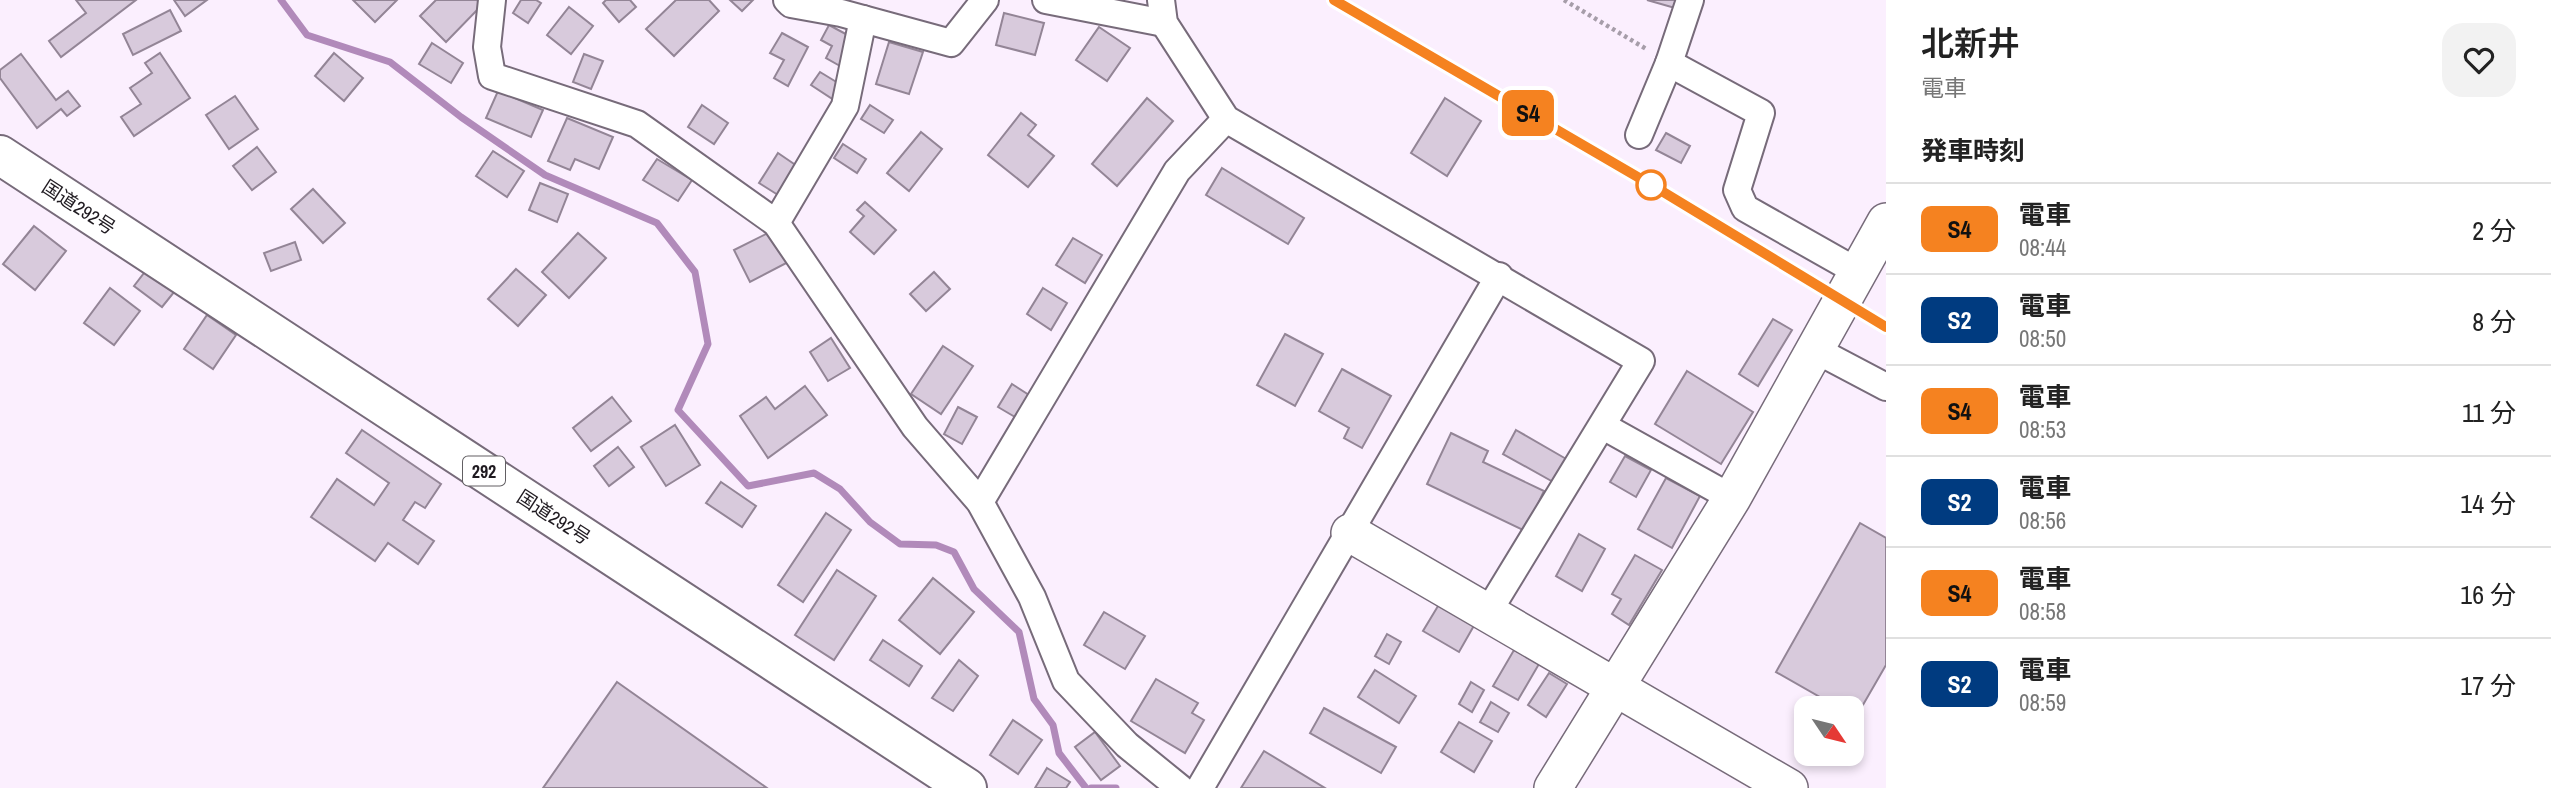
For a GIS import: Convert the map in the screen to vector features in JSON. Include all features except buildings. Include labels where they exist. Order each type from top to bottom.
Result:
[{"type":"highway","name":"国道292号","points":[[0,155],[967,788]]},
{"type":"street","points":[[492,0],[487,47],[492,75],[637,124],[776,223],[915,427],[980,502],[1032,597],[1066,681],[1127,745],[1180,788]]},
{"type":"street","points":[[787,0],[791,4],[863,19],[951,43],[985,0]]},
{"type":"street","points":[[1046,0],[1162,12],[1226,119],[1641,361],[1488,612]]},
{"type":"street","points":[[1639,135],[1670,63],[1690,0]]},
{"type":"street","points":[[776,223],[845,106],[863,19]]},
{"type":"street","points":[[1670,63],[1761,113],[1737,190],[1745,208],[1858,272]]},
{"type":"street","points":[[980,502],[1177,171],[1226,119]]},
{"type":"street","points":[[1553,788],[1732,498],[1886,222]]},
{"type":"street","points":[[1200,788],[1499,276]]},
{"type":"street","points":[[1814,349],[1886,387]]},
{"type":"street","points":[[1603,426],[1732,498]]},
{"type":"street","points":[[1350,533],[1789,788]]},
{"type":"path","points":[[1564,0],[1670,63]]},
{"type":"waterway","points":[[281,0],[307,35],[390,62],[461,117],[545,175],[657,223],[695,272],[708,344],[678,410],[748,486],[814,473],[840,489],[870,522],[900,544],[936,545],[954,552],[974,589],[1019,632],[1034,699],[1053,725],[1059,753],[1086,788]]},
{"type":"waterway","points":[[1091,788],[1116,788]]},
{"type":"railway","points":[[1334,0],[1660,190],[1886,327]]},
{"type":"train","name":"S4","points":[[1334,0],[1660,190],[1886,327]]}]
